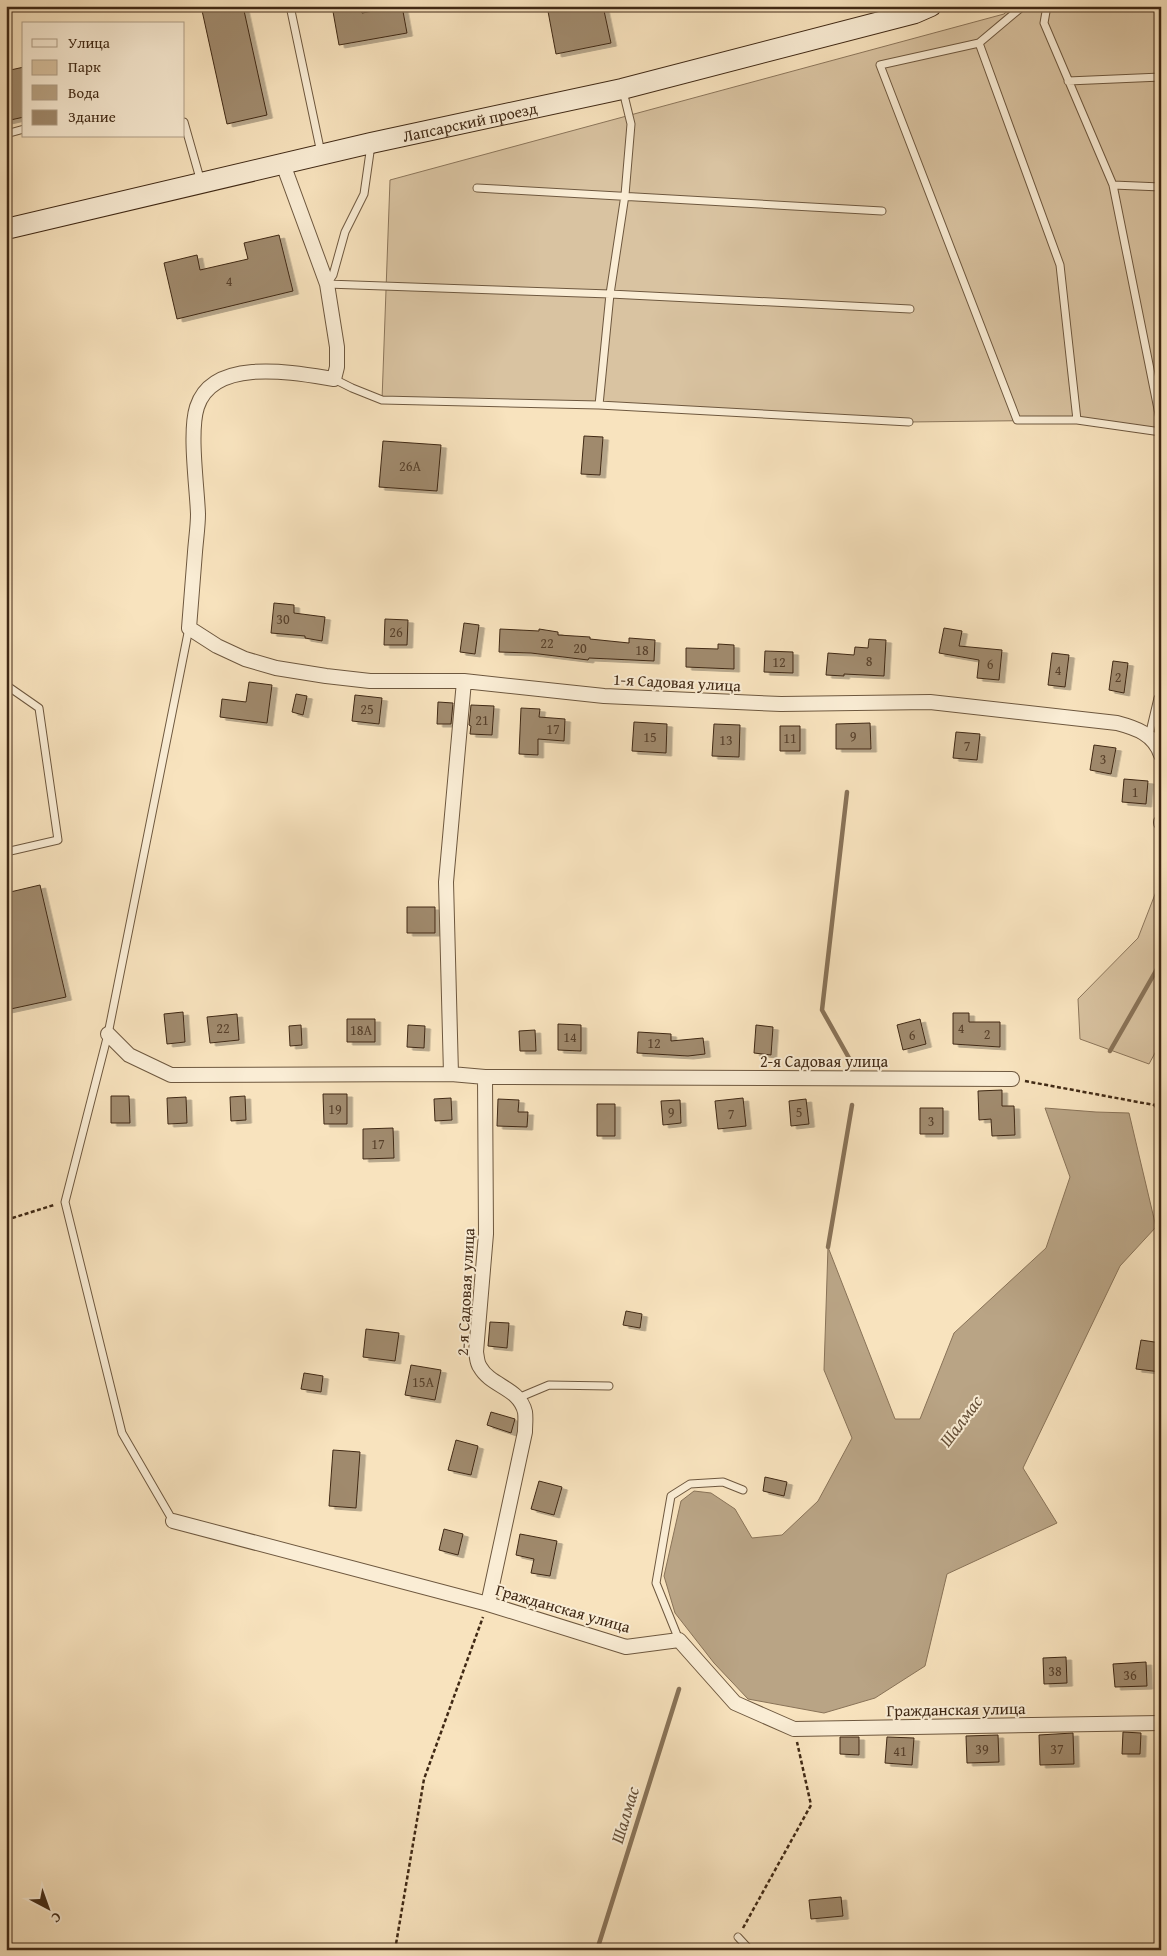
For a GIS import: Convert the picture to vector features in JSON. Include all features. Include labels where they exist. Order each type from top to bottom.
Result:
[{"type":"street","name":"Лапсарский проезд","points":[[6,229],[371,143],[622,89],[915,14],[931,6]]},
{"type":"street","points":[[189,628],[198,517],[194,432],[196,408],[201,398],[223,379],[239,373],[269,370],[334,379],[337,368],[337,347],[327,284],[283,164]]},
{"type":"street","name":"1-я Садовая улица","points":[[189,628],[245,659],[276,668],[370,681],[464,681],[604,696],[772,704],[930,702],[1117,723],[1137,729],[1149,736]]},
{"type":"street","points":[[451,1074],[446,882],[464,681]]},
{"type":"street","points":[[1149,736],[1161,755]]},
{"type":"street","name":"2-я Садовая улица","points":[[108,1034],[129,1054],[171,1076],[451,1074],[485,1077],[1012,1079]]},
{"type":"street","name":"2-я Садовая улица","points":[[485,1077],[486,1234],[476,1352],[478,1366],[485,1375],[512,1391],[518,1398]]},
{"type":"street","points":[[488,1604],[525,1432],[525,1413],[518,1398]]},
{"type":"street","name":"Гражданская улица","points":[[172,1522],[488,1604],[626,1647],[679,1640],[735,1703],[794,1729],[1161,1722]]},
{"type":"lane","points":[[290,6],[321,155]]},
{"type":"lane","points":[[1023,6],[979,43],[880,65],[1017,420],[1077,420],[1161,432]]},
{"type":"lane","points":[[1047,6],[1044,23],[1113,185],[1161,424]]},
{"type":"lane","points":[[979,43],[1060,265],[1077,420]]},
{"type":"lane","points":[[1068,81],[1161,77]]},
{"type":"lane","points":[[599,406],[610,294],[625,195],[631,124],[622,89]]},
{"type":"lane","points":[[185,126],[201,183]]},
{"type":"lane","points":[[6,134],[22,130]]},
{"type":"lane","points":[[327,284],[333,275],[345,232],[364,194],[371,143]]},
{"type":"lane","points":[[1113,185],[1161,187]]},
{"type":"lane","points":[[477,188],[882,211]]},
{"type":"lane","points":[[327,284],[610,294],[910,309]]},
{"type":"lane","points":[[334,379],[382,400],[599,406],[910,422]]},
{"type":"lane","points":[[172,1522],[122,1433],[65,1202],[108,1034],[189,628]]},
{"type":"lane","points":[[6,685],[39,708],[58,840],[6,852]]},
{"type":"lane","points":[[1149,736],[1158,698]]},
{"type":"lane","points":[[518,1398],[549,1385],[609,1386]]},
{"type":"lane","points":[[679,1640],[656,1583],[671,1496],[690,1484],[723,1482],[743,1490]]},
{"type":"lane","points":[[738,1937],[750,1950]]},
{"type":"path","points":[[1012,1079],[1154,1106],[1161,1113]]},
{"type":"path","points":[[1154,1106],[1161,1102]]},
{"type":"path","points":[[6,1220],[65,1202]]},
{"type":"path","points":[[395,1950],[424,1779],[488,1604]]},
{"type":"path","points":[[738,1937],[811,1805],[794,1729]]},
{"type":"green space","points":[[1013,6],[1161,6],[1161,432],[1077,420],[909,422],[599,405],[382,400],[390,180],[1004,14]]},
{"type":"green space","points":[[1159,884],[1161,884],[1161,1042],[1149,1064],[1080,1039],[1078,999],[1138,938]]},
{"type":"water","points":[[1045,1108],[1129,1113],[1156,1227],[1120,1266],[1023,1468],[1057,1523],[947,1574],[925,1666],[875,1698],[824,1713],[748,1699],[714,1663],[675,1613],[664,1576],[681,1501],[694,1491],[711,1493],[735,1509],[752,1538],[782,1535],[818,1501],[852,1438],[824,1370],[828,1247],[895,1419],[920,1419],[954,1333],[1046,1248],[1070,1177]]},
{"type":"building","points":[[201,6],[243,6],[267,115],[227,124]]},
{"type":"building","points":[[332,6],[360,6],[362,13],[402,6],[407,33],[339,45]]},
{"type":"building","points":[[547,6],[603,6],[611,43],[556,54]]},
{"type":"building","points":[[22,67],[22,117],[6,121],[6,71]]},
{"type":"building","points":[[279,235],[293,291],[177,319],[164,263],[197,255],[200,270],[248,259],[244,243]]},
{"type":"building","points":[[584,436],[603,437],[600,475],[581,474]]},
{"type":"building","points":[[383,441],[441,445],[437,491],[379,487]]},
{"type":"building","points":[[274,603],[294,605],[294,613],[325,617],[322,641],[305,638],[305,636],[271,633]]},
{"type":"building","points":[[385,619],[408,620],[407,645],[384,645]]},
{"type":"building","points":[[464,623],[479,625],[475,654],[460,652]]},
{"type":"building","points":[[944,628],[962,631],[959,646],[1002,650],[999,680],[977,678],[979,660],[939,653]]},
{"type":"building","points":[[500,629],[539,631],[539,629],[558,632],[558,635],[590,637],[590,639],[629,643],[629,638],[655,640],[654,661],[589,658],[588,660],[531,653],[499,652]]},
{"type":"building","points":[[869,639],[886,640],[884,676],[826,675],[828,653],[854,655],[855,647],[868,648]]},
{"type":"building","points":[[718,644],[734,645],[734,669],[686,667],[686,648],[718,649]]},
{"type":"building","points":[[765,651],[793,652],[793,673],[764,672]]},
{"type":"building","points":[[1052,653],[1069,655],[1065,687],[1048,685]]},
{"type":"building","points":[[1113,661],[1128,663],[1124,693],[1109,690]]},
{"type":"building","points":[[249,682],[272,685],[267,723],[220,717],[222,699],[246,702]]},
{"type":"building","points":[[296,694],[307,696],[303,715],[292,712]]},
{"type":"building","points":[[355,695],[382,698],[379,724],[352,721]]},
{"type":"building","points":[[438,702],[453,703],[451,724],[437,724]]},
{"type":"building","points":[[471,705],[494,706],[492,735],[470,734]]},
{"type":"building","points":[[521,708],[540,709],[539,717],[565,719],[564,741],[538,739],[538,755],[519,754]]},
{"type":"building","points":[[634,722],[667,724],[666,753],[632,751]]},
{"type":"building","points":[[870,723],[871,749],[836,749],[836,724]]},
{"type":"building","points":[[714,724],[740,725],[739,757],[712,756]]},
{"type":"building","points":[[780,726],[800,726],[800,751],[780,751]]},
{"type":"building","points":[[956,732],[980,734],[977,760],[953,758]]},
{"type":"building","points":[[1094,745],[1116,748],[1111,774],[1090,770]]},
{"type":"building","points":[[1124,779],[1148,781],[1146,804],[1122,802]]},
{"type":"building","points":[[40,885],[66,997],[6,1010],[6,893]]},
{"type":"building","points":[[407,907],[435,907],[435,933],[407,933]]},
{"type":"building","points":[[183,1012],[185,1042],[167,1044],[164,1014]]},
{"type":"building","points":[[953,1013],[969,1013],[969,1022],[1000,1022],[1000,1047],[953,1044]]},
{"type":"building","points":[[237,1014],[239,1040],[210,1043],[207,1017]]},
{"type":"building","points":[[347,1019],[375,1019],[375,1042],[347,1042]]},
{"type":"building","points":[[920,1019],[926,1044],[903,1050],[897,1025]]},
{"type":"building","points":[[558,1024],[581,1025],[581,1051],[558,1050]]},
{"type":"building","points":[[301,1025],[302,1045],[290,1046],[289,1026]]},
{"type":"building","points":[[408,1025],[425,1026],[424,1048],[407,1047]]},
{"type":"building","points":[[756,1025],[773,1027],[771,1055],[754,1053]]},
{"type":"building","points":[[535,1030],[536,1051],[520,1051],[519,1031]]},
{"type":"building","points":[[638,1032],[671,1034],[671,1041],[703,1038],[705,1054],[688,1056],[637,1053]]},
{"type":"building","points":[[1002,1090],[1002,1106],[1014,1106],[1015,1135],[992,1136],[991,1119],[979,1120],[978,1091]]},
{"type":"building","points":[[323,1094],[347,1094],[347,1124],[324,1124]]},
{"type":"building","points":[[111,1096],[129,1096],[130,1123],[111,1123]]},
{"type":"building","points":[[245,1096],[246,1120],[231,1121],[230,1097]]},
{"type":"building","points":[[186,1097],[187,1123],[168,1124],[167,1098]]},
{"type":"building","points":[[451,1098],[452,1120],[435,1121],[434,1099]]},
{"type":"building","points":[[743,1098],[746,1126],[718,1129],[715,1101]]},
{"type":"building","points":[[498,1099],[519,1100],[518,1112],[528,1112],[527,1127],[497,1126]]},
{"type":"building","points":[[806,1099],[809,1124],[791,1126],[789,1101]]},
{"type":"building","points":[[680,1100],[681,1123],[663,1125],[661,1101]]},
{"type":"building","points":[[597,1104],[615,1104],[615,1136],[597,1136]]},
{"type":"building","points":[[920,1108],[943,1108],[943,1134],[920,1134]]},
{"type":"building","points":[[393,1128],[394,1158],[363,1159],[363,1129]]},
{"type":"building","points":[[626,1311],[642,1314],[640,1328],[623,1325]]},
{"type":"building","points":[[490,1322],[509,1323],[507,1348],[488,1346]]},
{"type":"building","points":[[366,1329],[399,1333],[395,1361],[363,1357]]},
{"type":"building","points":[[1141,1340],[1161,1343],[1161,1372],[1136,1369]]},
{"type":"building","points":[[411,1365],[441,1370],[435,1400],[405,1395]]},
{"type":"building","points":[[304,1373],[323,1376],[321,1392],[301,1389]]},
{"type":"building","points":[[491,1412],[515,1419],[511,1433],[487,1425]]},
{"type":"building","points":[[456,1440],[478,1446],[471,1475],[448,1470]]},
{"type":"building","points":[[333,1450],[360,1452],[356,1508],[329,1506]]},
{"type":"building","points":[[765,1477],[787,1482],[784,1496],[763,1491]]},
{"type":"building","points":[[539,1481],[562,1487],[554,1515],[531,1509]]},
{"type":"building","points":[[444,1529],[463,1534],[458,1555],[439,1550]]},
{"type":"building","points":[[520,1534],[557,1541],[550,1576],[531,1573],[534,1559],[516,1555]]},
{"type":"building","points":[[1066,1657],[1067,1683],[1044,1684],[1043,1658]]},
{"type":"building","points":[[1146,1662],[1147,1686],[1115,1687],[1113,1664]]},
{"type":"building","points":[[1123,1732],[1141,1733],[1140,1754],[1122,1754]]},
{"type":"building","points":[[1073,1733],[1074,1764],[1040,1765],[1039,1735]]},
{"type":"building","points":[[998,1735],[999,1762],[967,1763],[966,1736]]},
{"type":"building","points":[[840,1737],[859,1737],[859,1755],[840,1754]]},
{"type":"building","points":[[887,1737],[914,1738],[912,1765],[885,1763]]},
{"type":"building","points":[[841,1897],[843,1916],[811,1919],[809,1900]]},
{"type":"waterway","points":[[847,792],[822,1010],[849,1058]]},
{"type":"waterway","name":"Шалмас","points":[[1110,1051],[1161,962]]},
{"type":"waterway","points":[[828,1247],[852,1105]]},
{"type":"waterway","name":"Шалмас","points":[[597,1950],[679,1689]]}]
